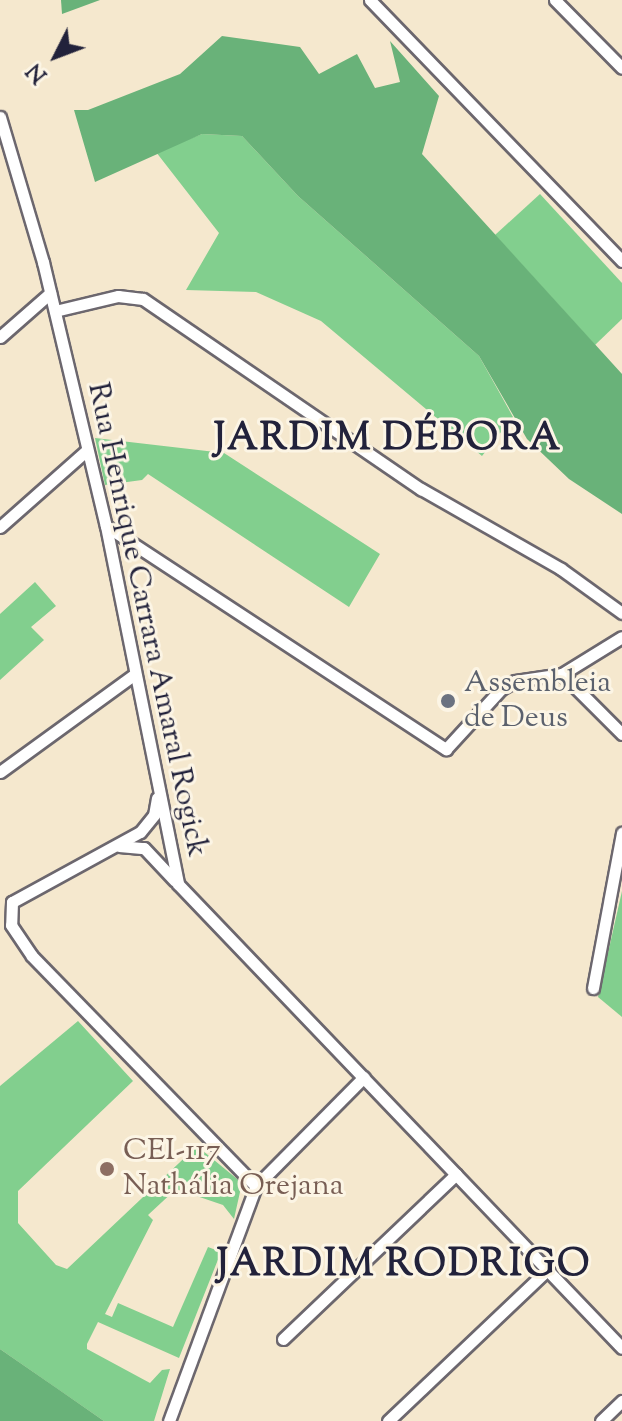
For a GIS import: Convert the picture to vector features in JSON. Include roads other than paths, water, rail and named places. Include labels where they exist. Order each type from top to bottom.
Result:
[{"type":"street","points":[[370,0],[622,261]]},
{"type":"street","points":[[555,0],[622,68]]},
{"type":"street","name":"Rua Henrique Carrara Amaral Rogick","points":[[0,117],[4,149],[55,311],[106,526],[178,884],[622,1348]]},
{"type":"street","points":[[0,337],[50,293]]},
{"type":"street","points":[[55,311],[118,296],[143,299],[421,489],[561,569],[622,613]]},
{"type":"street","points":[[0,527],[87,450]]},
{"type":"street","points":[[106,526],[438,746],[454,744],[501,689],[515,681],[562,674],[622,637]]},
{"type":"street","points":[[0,772],[135,674]]},
{"type":"street","points":[[562,674],[622,734]]},
{"type":"street","points":[[158,786],[148,824],[115,846],[12,902],[11,925],[32,956],[256,1186]]},
{"type":"street","points":[[593,988],[622,833]]},
{"type":"street","points":[[115,846],[144,848],[178,884]]},
{"type":"street","points":[[169,1421],[256,1186],[364,1077]]},
{"type":"street","points":[[283,1339],[456,1174]]},
{"type":"street","points":[[388,1421],[547,1270]]},
{"type":"street","points":[[601,1421],[622,1401]]},
{"type":"place","name":"Assembleia de Deus","points":[[448,701]]},
{"type":"place","name":"CEI-117 Nathália Orejana","points":[[107,1169]]},
{"type":"district","name":"JARDIM DÉBORA","points":[[388,441]]},
{"type":"district","name":"JARDIM RODRIGO","points":[[404,1267]]}]
